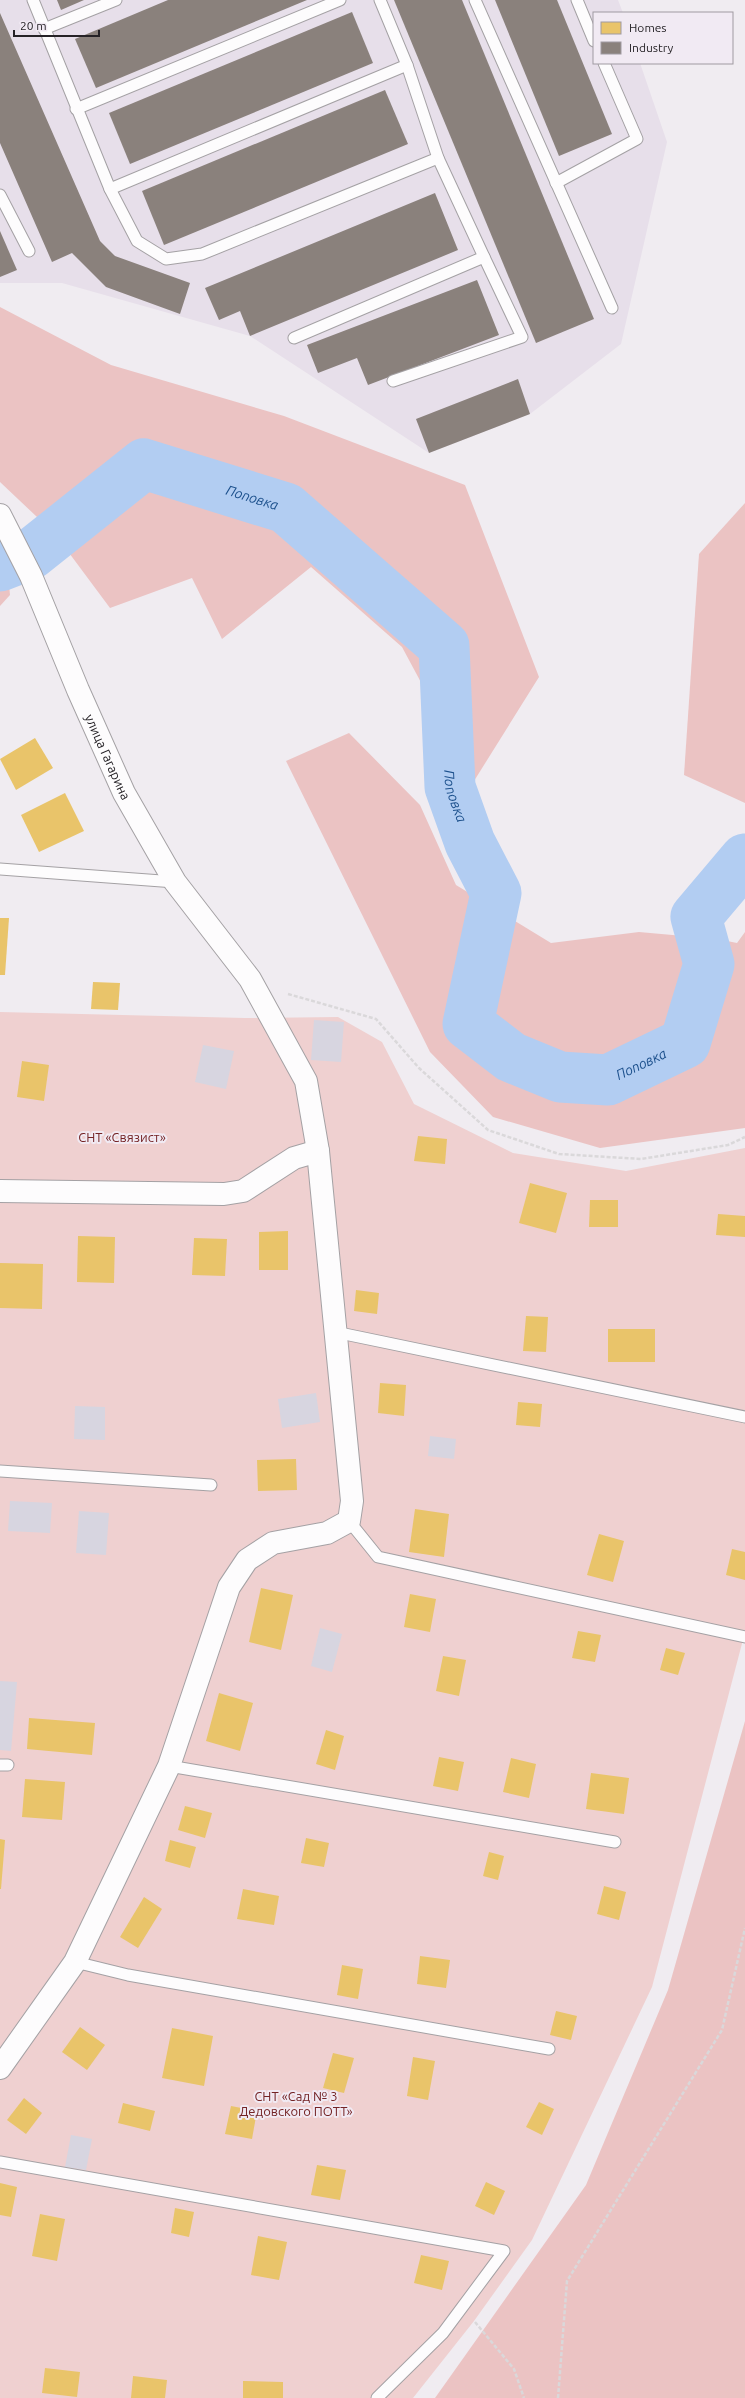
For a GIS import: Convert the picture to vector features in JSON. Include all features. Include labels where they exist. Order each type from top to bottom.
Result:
[{"type":"street","name":"улица Гагарина","points":[[0,515],[31,576],[78,690],[124,793],[175,882],[250,979],[306,1081],[318,1151],[352,1501],[349,1521]]},
{"type":"street","points":[[0,1192],[224,1194],[243,1191],[294,1158],[318,1151]]},
{"type":"street","points":[[0,2068],[75,1962],[169,1766],[229,1587],[247,1560],[273,1543],[327,1533],[349,1521]]},
{"type":"lane","points":[[33,0],[76,109],[110,189],[138,241],[166,259],[202,254],[438,158]]},
{"type":"lane","points":[[44,29],[116,0]]},
{"type":"lane","points":[[76,109],[340,0]]},
{"type":"lane","points":[[380,0],[407,65],[438,158],[522,337],[392,381]]},
{"type":"lane","points":[[475,0],[612,308]]},
{"type":"lane","points":[[576,0],[593,38]]},
{"type":"lane","points":[[556,183],[637,139],[604,64]]},
{"type":"lane","points":[[110,189],[407,65]]},
{"type":"lane","points":[[0,195],[29,252]]},
{"type":"lane","points":[[294,338],[484,257]]},
{"type":"lane","points":[[0,869],[175,882]]},
{"type":"lane","points":[[335,1332],[745,1417]]},
{"type":"lane","points":[[0,1471],[211,1486]]},
{"type":"lane","points":[[349,1521],[378,1557],[745,1637]]},
{"type":"lane","points":[[169,1766],[615,1842]]},
{"type":"lane","points":[[75,1962],[128,1975],[549,2049]]},
{"type":"lane","points":[[0,2162],[504,2251],[443,2333],[377,2398]]},
{"type":"path","points":[[250,979],[277,990],[376,1019],[419,1068],[488,1130],[559,1154],[641,1159],[728,1146],[745,1137]]},
{"type":"path","points":[[558,2398],[567,2281],[722,2030],[745,1928]]},
{"type":"path","points":[[462,2308],[514,2369],[524,2398]]},
{"type":"shaded area","points":[[0,0],[618,0],[623,12],[593,12],[593,64],[640,64],[667,142],[621,344],[530,414],[429,453],[250,336],[62,283],[0,283]]},
{"type":"shaded area","points":[[0,307],[111,365],[284,416],[465,485],[539,677],[474,781],[402,647],[311,567],[222,639],[192,578],[110,608],[55,534],[0,482]]},
{"type":"shaded area","points":[[745,503],[745,803],[684,775],[699,554]]},
{"type":"shaded area","points":[[0,551],[7,564],[10,595],[0,606]]},
{"type":"shaded area","points":[[349,733],[420,805],[456,885],[551,943],[639,932],[717,939],[737,943],[745,932],[745,1128],[600,1148],[493,1117],[430,1052],[286,761]]},
{"type":"shaded area","points":[[745,1721],[745,2398],[435,2398],[586,2185],[668,1990]]},
{"type":"green space","name":"СНТ «Сад № 3 Дедовского ПОТТ»","points":[[0,1012],[245,1018],[338,1017],[382,1042],[414,1104],[513,1153],[626,1171],[745,1148],[745,1632],[652,1987],[532,2240],[474,2321],[413,2398],[0,2398]]},
{"type":"building: Homes","points":[[35,738],[53,768],[16,790],[0,759]]},
{"type":"building: Homes","points":[[65,793],[84,831],[39,852],[21,815]]},
{"type":"building: Homes","points":[[0,918],[9,918],[5,975],[0,975]]},
{"type":"building: Homes","points":[[93,982],[120,983],[118,1010],[91,1009]]},
{"type":"building: Homes","points":[[22,1061],[49,1065],[44,1101],[17,1097]]},
{"type":"building: Homes","points":[[418,1136],[447,1139],[445,1164],[414,1161]]},
{"type":"building: Homes","points":[[530,1183],[567,1193],[556,1233],[519,1223]]},
{"type":"building: Homes","points":[[590,1200],[618,1200],[618,1227],[589,1227]]},
{"type":"building: Homes","points":[[718,1214],[745,1216],[745,1237],[716,1235]]},
{"type":"building: Homes","points":[[288,1231],[288,1270],[259,1270],[259,1232]]},
{"type":"building: Homes","points":[[78,1236],[115,1237],[114,1283],[77,1282]]},
{"type":"building: Homes","points":[[194,1238],[227,1239],[225,1276],[192,1275]]},
{"type":"building: Homes","points":[[0,1263],[43,1264],[42,1309],[0,1308]]},
{"type":"building: Homes","points":[[356,1290],[379,1293],[377,1314],[354,1311]]},
{"type":"building: Homes","points":[[526,1316],[548,1317],[546,1352],[523,1351]]},
{"type":"building: Homes","points":[[608,1329],[655,1329],[655,1362],[608,1362]]},
{"type":"building: Homes","points":[[380,1383],[406,1385],[404,1416],[378,1413]]},
{"type":"building: Homes","points":[[518,1402],[542,1404],[540,1427],[516,1425]]},
{"type":"building: Homes","points":[[296,1459],[297,1490],[258,1491],[257,1460]]},
{"type":"building: Homes","points":[[415,1509],[449,1514],[444,1557],[409,1552]]},
{"type":"building: Homes","points":[[599,1534],[624,1541],[613,1582],[587,1575]]},
{"type":"building: Homes","points":[[732,1549],[745,1552],[745,1580],[726,1575]]},
{"type":"building: Homes","points":[[261,1588],[293,1595],[281,1650],[249,1642]]},
{"type":"building: Homes","points":[[410,1594],[436,1599],[430,1632],[404,1627]]},
{"type":"building: Homes","points":[[578,1631],[601,1635],[595,1662],[572,1658]]},
{"type":"building: Homes","points":[[666,1648],[685,1653],[678,1675],[660,1670]]},
{"type":"building: Homes","points":[[443,1656],[466,1660],[459,1696],[436,1691]]},
{"type":"building: Homes","points":[[219,1693],[253,1703],[240,1751],[206,1741]]},
{"type":"building: Homes","points":[[29,1718],[95,1723],[92,1755],[27,1749]]},
{"type":"building: Homes","points":[[326,1730],[344,1736],[335,1770],[316,1764]]},
{"type":"building: Homes","points":[[439,1757],[464,1762],[458,1791],[433,1786]]},
{"type":"building: Homes","points":[[511,1758],[536,1764],[529,1798],[503,1792]]},
{"type":"building: Homes","points":[[591,1773],[629,1778],[624,1814],[586,1809]]},
{"type":"building: Homes","points":[[25,1779],[65,1782],[62,1820],[22,1817]]},
{"type":"building: Homes","points":[[185,1806],[212,1813],[205,1838],[178,1830]]},
{"type":"building: Homes","points":[[306,1838],[329,1843],[324,1867],[301,1863]]},
{"type":"building: Homes","points":[[0,1839],[5,1840],[1,1889],[0,1889]]},
{"type":"building: Homes","points":[[170,1840],[196,1847],[190,1868],[165,1861]]},
{"type":"building: Homes","points":[[489,1852],[504,1856],[498,1880],[483,1876]]},
{"type":"building: Homes","points":[[604,1886],[626,1892],[619,1920],[597,1914]]},
{"type":"building: Homes","points":[[243,1889],[279,1896],[274,1925],[237,1919]]},
{"type":"building: Homes","points":[[144,1897],[162,1909],[138,1948],[120,1937]]},
{"type":"building: Homes","points":[[420,1956],[450,1960],[446,1988],[417,1984]]},
{"type":"building: Homes","points":[[342,1965],[363,1969],[358,1999],[337,1995]]},
{"type":"building: Homes","points":[[556,2011],[577,2016],[571,2040],[550,2035]]},
{"type":"building: Homes","points":[[80,2027],[105,2045],[87,2070],[62,2052]]},
{"type":"building: Homes","points":[[172,2028],[213,2036],[204,2086],[162,2078]]},
{"type":"building: Homes","points":[[333,2053],[354,2058],[344,2093],[323,2088]]},
{"type":"building: Homes","points":[[413,2057],[435,2061],[428,2100],[407,2096]]},
{"type":"building: Homes","points":[[24,2098],[42,2113],[26,2134],[7,2120]]},
{"type":"building: Homes","points":[[539,2102],[554,2109],[542,2135],[526,2127]]},
{"type":"building: Homes","points":[[123,2103],[155,2111],[150,2131],[118,2123]]},
{"type":"building: Homes","points":[[231,2106],[257,2111],[252,2139],[225,2134]]},
{"type":"building: Homes","points":[[317,2165],[346,2170],[340,2200],[311,2195]]},
{"type":"building: Homes","points":[[486,2182],[505,2191],[494,2215],[475,2206]]},
{"type":"building: Homes","points":[[0,2183],[17,2187],[11,2217],[0,2215]]},
{"type":"building: Homes","points":[[175,2208],[194,2212],[189,2237],[171,2233]]},
{"type":"building: Homes","points":[[40,2214],[65,2219],[57,2261],[32,2256]]},
{"type":"building: Homes","points":[[258,2236],[287,2242],[279,2280],[251,2275]]},
{"type":"building: Homes","points":[[421,2255],[449,2261],[442,2290],[414,2283]]},
{"type":"building: Homes","points":[[45,2368],[80,2372],[77,2397],[42,2393]]},
{"type":"building: Homes","points":[[133,2376],[167,2380],[165,2398],[131,2398]]},
{"type":"building: Homes","points":[[243,2381],[283,2382],[283,2398],[243,2398]]},
{"type":"building: Industry","points":[[57,0],[84,0],[61,10]]},
{"type":"building: Industry","points":[[168,0],[307,0],[96,88],[75,39]]},
{"type":"building: Industry","points":[[394,0],[462,0],[594,319],[536,343]]},
{"type":"building: Industry","points":[[495,0],[557,0],[612,134],[559,156]]},
{"type":"building: Industry","points":[[352,12],[373,63],[130,164],[109,113]]},
{"type":"building: Industry","points":[[0,13],[100,241],[115,256],[190,283],[180,314],[106,287],[72,253],[52,262],[0,143]]},
{"type":"building: Industry","points":[[385,90],[408,144],[164,245],[142,191]]},
{"type":"building: Industry","points":[[435,193],[458,250],[250,336],[240,311],[219,320],[205,288]]},
{"type":"building: Industry","points":[[0,231],[17,270],[0,277]]},
{"type":"building: Industry","points":[[477,280],[499,335],[368,385],[357,358],[318,373],[307,345]]},
{"type":"building: Industry","points":[[518,379],[530,414],[429,453],[416,419]]},
{"type":"building: Other","points":[[314,1020],[344,1022],[341,1062],[311,1060]]},
{"type":"building: Other","points":[[203,1045],[234,1051],[226,1089],[195,1082]]},
{"type":"building: Other","points":[[316,1393],[320,1422],[282,1428],[278,1399]]},
{"type":"building: Other","points":[[75,1406],[105,1407],[105,1440],[74,1439]]},
{"type":"building: Other","points":[[430,1436],[456,1439],[454,1459],[428,1456]]},
{"type":"building: Other","points":[[10,1501],[52,1503],[50,1533],[8,1531]]},
{"type":"building: Other","points":[[79,1511],[109,1513],[106,1555],[76,1553]]},
{"type":"building: Other","points":[[320,1628],[342,1634],[332,1672],[311,1666]]},
{"type":"building: Other","points":[[0,1681],[17,1682],[11,1751],[0,1750]]},
{"type":"building: Other","points":[[71,2135],[92,2139],[86,2170],[65,2167]]},
{"type":"waterway","name":"Поповка","points":[[0,566],[31,554],[144,464],[286,508],[444,646],[450,787],[470,843],[496,893],[468,1024],[511,1057],[560,1077],[608,1080],[685,1043],[709,964],[696,917],[745,859]]},
{"type":"park label","name":"СНТ «Связист»","points":[[122,1137]]}]
